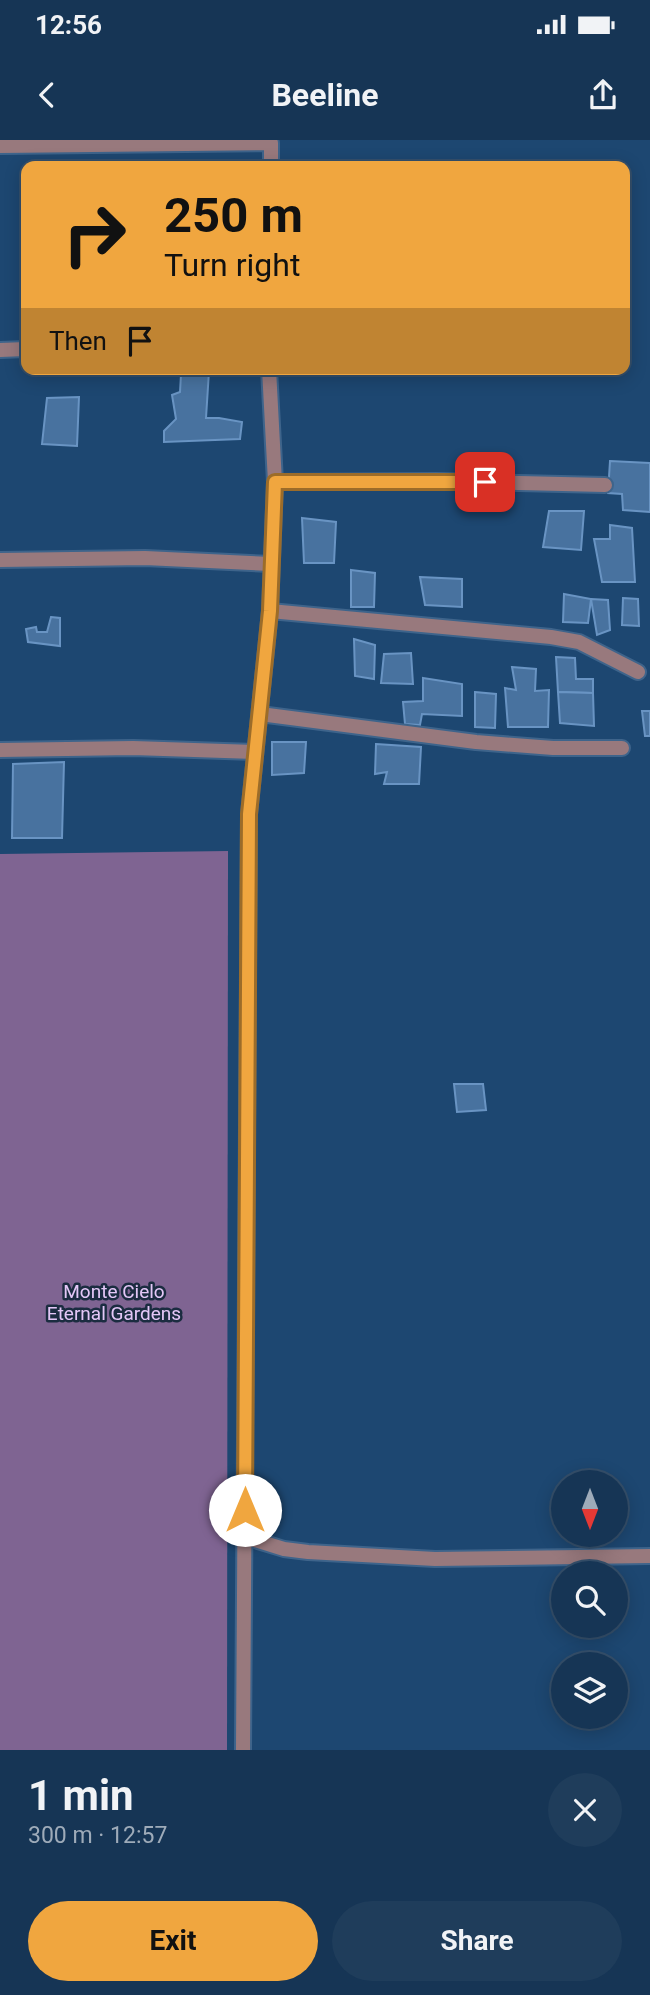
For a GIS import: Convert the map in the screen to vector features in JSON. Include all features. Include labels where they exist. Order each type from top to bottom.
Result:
[{"type":"street","points":[[0,146],[271,142],[271,161]]},
{"type":"street","points":[[0,350],[21,349]]},
{"type":"street","points":[[243,1750],[249,814],[270,611],[275,482],[269,375]]},
{"type":"street","points":[[275,482],[436,481],[605,485]]},
{"type":"street","points":[[0,560],[145,558],[271,564]]},
{"type":"street","points":[[270,611],[551,636],[579,642],[638,672]]},
{"type":"street","points":[[260,714],[476,742],[553,748],[622,748]]},
{"type":"street","points":[[0,750],[133,748],[256,752]]},
{"type":"street","points":[[245,1537],[284,1549],[308,1552],[422,1558],[650,1556]]},
{"type":"green space","name":"Monte Cielo Eternal Gardens","points":[[228,851],[227,1750],[0,1750],[0,854]]},
{"type":"building","points":[[181,375],[209,375],[206,418],[242,422],[240,439],[164,442],[164,431],[176,419],[172,395],[180,392]]},
{"type":"building","points":[[79,397],[77,446],[42,444],[47,398]]},
{"type":"building","points":[[610,461],[650,463],[650,512],[623,510],[622,494],[608,493]]},
{"type":"building","points":[[549,511],[584,511],[581,550],[543,547]]},
{"type":"building","points":[[302,518],[336,522],[334,563],[304,563]]},
{"type":"building","points":[[610,525],[632,528],[635,582],[602,582],[594,539],[610,539]]},
{"type":"building","points":[[351,570],[375,573],[374,607],[351,607]]},
{"type":"building","points":[[420,577],[462,579],[462,607],[425,605]]},
{"type":"building","points":[[564,594],[591,599],[588,623],[563,622]]},
{"type":"building","points":[[623,598],[638,599],[639,626],[622,625]]},
{"type":"building","points":[[591,599],[608,600],[610,630],[597,635]]},
{"type":"building","points":[[51,617],[60,618],[60,646],[28,642],[26,629],[36,627],[37,632],[47,632]]},
{"type":"building","points":[[354,639],[375,645],[374,679],[355,676]]},
{"type":"building","points":[[411,653],[413,684],[381,683],[384,654]]},
{"type":"building","points":[[556,657],[575,658],[576,679],[593,679],[593,693],[558,692]]},
{"type":"building","points":[[512,667],[536,669],[535,691],[549,690],[548,727],[508,727],[505,688],[516,690]]},
{"type":"building","points":[[423,678],[462,684],[462,716],[422,714],[420,725],[405,724],[403,702],[423,701]]},
{"type":"building","points":[[475,692],[496,694],[495,728],[475,727]]},
{"type":"building","points":[[558,692],[593,693],[594,726],[560,723]]},
{"type":"building","points":[[642,711],[650,711],[650,736],[645,736]]},
{"type":"building","points":[[272,742],[306,742],[304,773],[272,775]]},
{"type":"building","points":[[376,744],[421,747],[419,784],[384,784],[387,772],[375,774]]},
{"type":"building","points":[[64,762],[62,838],[12,838],[13,764]]},
{"type":"building","points":[[454,1084],[483,1084],[486,1110],[457,1112]]},
{"type":"route","points":[[245,1510],[249,814],[270,611],[275,482],[485,482]]}]
